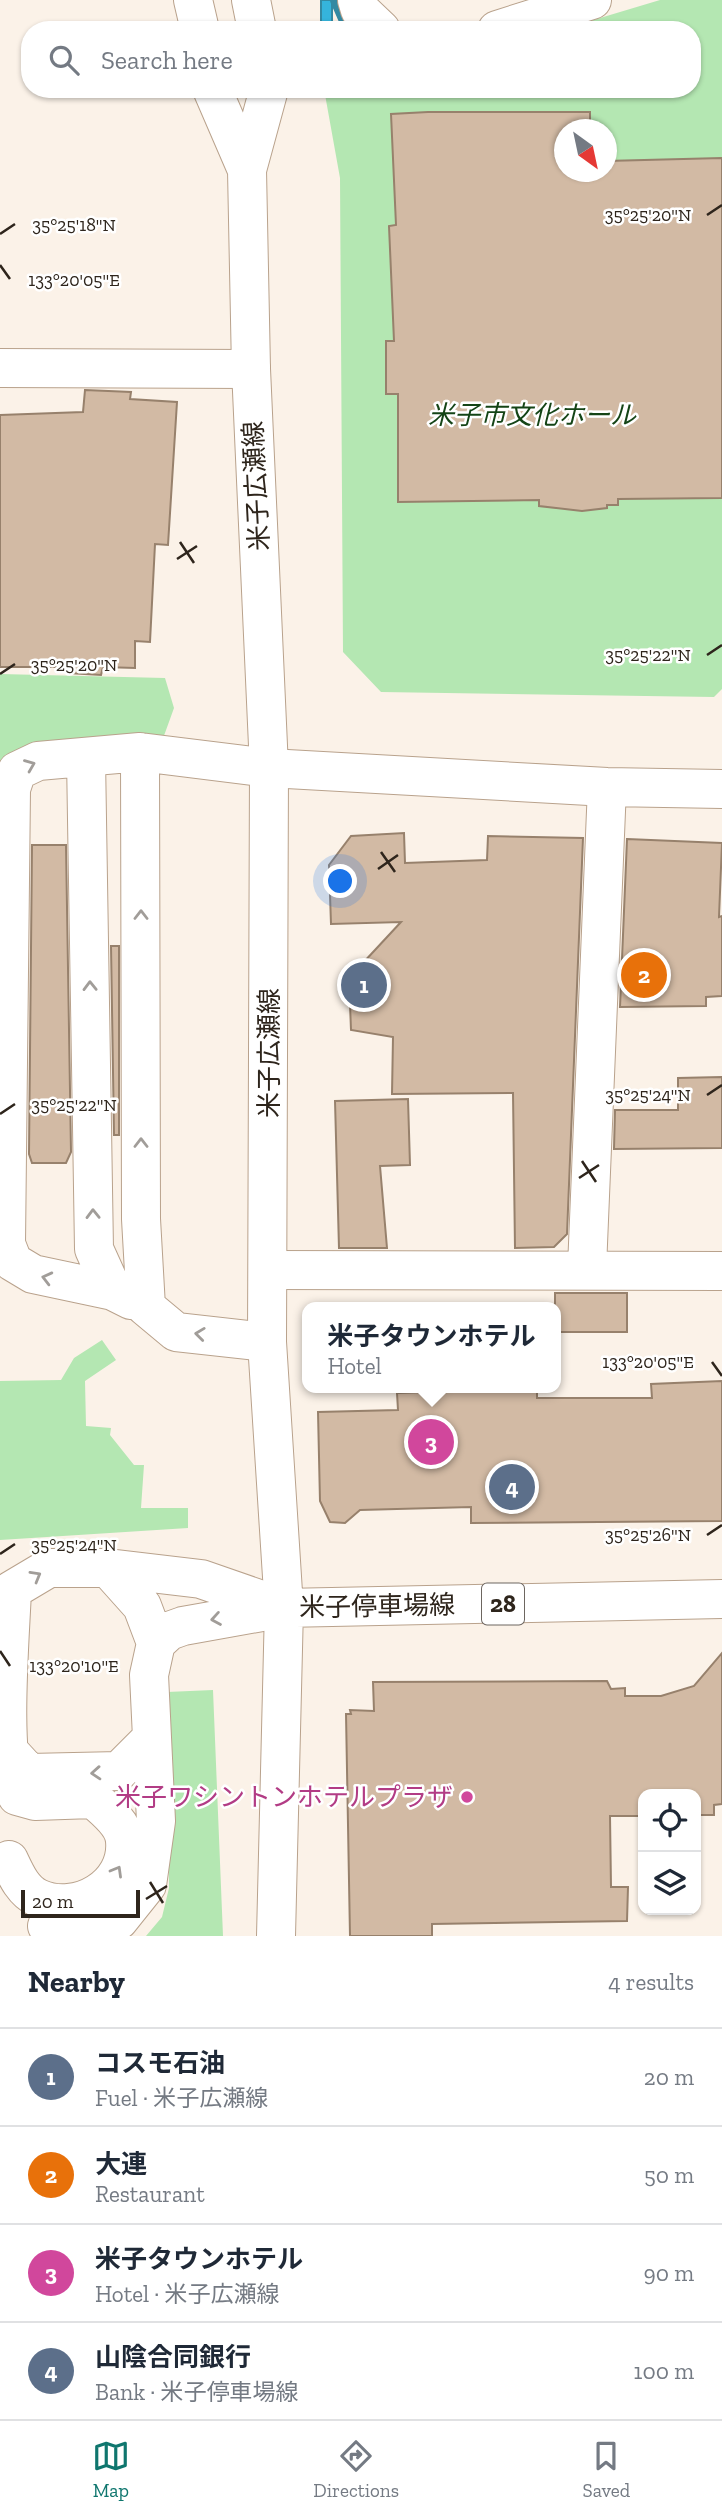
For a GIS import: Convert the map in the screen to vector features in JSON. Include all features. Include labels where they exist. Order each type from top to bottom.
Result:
[{"type":"main road","points":[[193,0],[198,21]]},
{"type":"main road","points":[[251,0],[255,21]]},
{"type":"main road","points":[[357,0],[360,10],[372,21]]},
{"type":"main road","points":[[526,21],[592,0]]},
{"type":"main road","name":"米子広瀬線","points":[[216,98],[247,170]]},
{"type":"main road","name":"米子広瀬線","points":[[267,98],[247,170],[251,369],[269,768],[267,1342],[284,1608],[276,1936]]},
{"type":"main road","points":[[0,368],[251,369]]},
{"type":"main road","points":[[129,1299],[141,1219],[140,752]]},
{"type":"main road","points":[[129,1299],[33,1274],[13,1262],[6,1244],[11,789],[17,771],[38,761],[140,752],[269,768],[607,787],[722,789]]},
{"type":"main road","points":[[86,758],[94,1249],[129,1299],[176,1332],[267,1342]]},
{"type":"main road","points":[[587,1268],[607,787]]},
{"type":"main road","points":[[269,1270],[722,1270]]},
{"type":"main road","points":[[9,1860],[21,1884],[37,1898],[57,1903],[80,1903],[108,1886],[122,1866],[125,1839],[111,1815],[93,1799],[35,1801],[17,1796],[10,1782],[5,1747],[12,1590],[49,1568],[108,1568],[201,1579],[284,1608]]},
{"type":"main road","points":[[47,1926],[80,1932],[118,1920],[147,1885],[156,1821],[149,1675],[156,1643],[142,1606],[108,1568]]},
{"type":"main road","name":"米子停車場線","points":[[284,1608],[722,1599]]},
{"type":"main road","points":[[156,1643],[169,1632],[183,1626],[284,1608]]},
{"type":"main road","points":[[5,1747],[29,1773],[91,1774],[119,1771],[151,1739]]},
{"type":"green space","name":"米子市文化ホール","points":[[660,0],[722,0],[722,689],[714,697],[381,692],[343,652],[340,178],[326,98],[701,98],[701,21],[590,21]]},
{"type":"green space","points":[[0,674],[165,678],[174,708],[161,744],[0,785]]},
{"type":"green space","points":[[102,1340],[116,1360],[85,1381],[86,1426],[111,1428],[110,1435],[134,1465],[144,1465],[141,1508],[188,1508],[188,1528],[0,1540],[0,1381],[61,1380],[74,1358]]},
{"type":"green space","points":[[213,1690],[223,1936],[146,1936],[162,1917],[169,1888],[167,1692]]},
{"type":"water","points":[[321,0],[332,0],[332,21],[321,21]]},
{"type":"building","points":[[590,112],[590,119],[554,119],[554,182],[617,182],[617,161],[722,158],[722,498],[618,499],[618,505],[582,511],[539,506],[539,500],[398,502],[398,394],[386,394],[386,341],[394,341],[389,226],[396,225],[391,114]]},
{"type":"building","points":[[85,390],[131,392],[130,399],[177,402],[168,545],[155,544],[150,642],[135,641],[135,668],[103,667],[101,675],[68,673],[68,667],[0,667],[0,415],[83,412]]},
{"type":"building","points":[[404,833],[405,863],[487,860],[488,836],[583,838],[567,1234],[554,1247],[515,1248],[513,1093],[392,1094],[393,1037],[351,1030],[349,978],[401,922],[331,924],[329,865],[351,836]]},
{"type":"building","points":[[627,839],[722,843],[719,917],[722,916],[722,996],[706,997],[706,1006],[620,1007]]},
{"type":"building","points":[[32,845],[66,845],[71,1152],[66,1163],[32,1163],[29,1154]]},
{"type":"building","points":[[111,946],[119,946],[119,1135],[114,1135]]},
{"type":"building","points":[[722,1077],[722,1148],[614,1149],[615,1110],[678,1110],[678,1078]]},
{"type":"building","points":[[408,1099],[410,1165],[380,1166],[387,1248],[339,1248],[335,1101]]},
{"type":"building","points":[[555,1293],[627,1293],[627,1332],[561,1332],[561,1302],[555,1302]]},
{"type":"building","points":[[722,1381],[722,1521],[471,1523],[471,1507],[360,1510],[345,1523],[330,1522],[320,1501],[318,1412],[398,1410],[397,1393],[537,1393],[537,1398],[652,1398],[651,1384]]},
{"type":"building","points":[[722,1653],[722,1804],[714,1805],[714,1815],[701,1815],[701,1789],[638,1789],[638,1816],[610,1816],[611,1887],[628,1887],[627,1921],[432,1924],[432,1936],[350,1936],[346,1714],[351,1714],[350,1710],[374,1711],[373,1682],[607,1681],[611,1689],[625,1688],[625,1696],[661,1696],[694,1686]]},
{"type":"waterway","points":[[336,0],[345,21]]},
{"type":"place","name":"大連","points":[[644,975]]},
{"type":"place","name":"コスモ石油","points":[[364,985]]},
{"type":"place","name":"米子タウンホテル","points":[[431,1442]]},
{"type":"place","name":"山陰合同銀行","points":[[512,1487]]},
{"type":"place","name":"米子ワシントンホテルプラザ","points":[[467,1797]]}]
